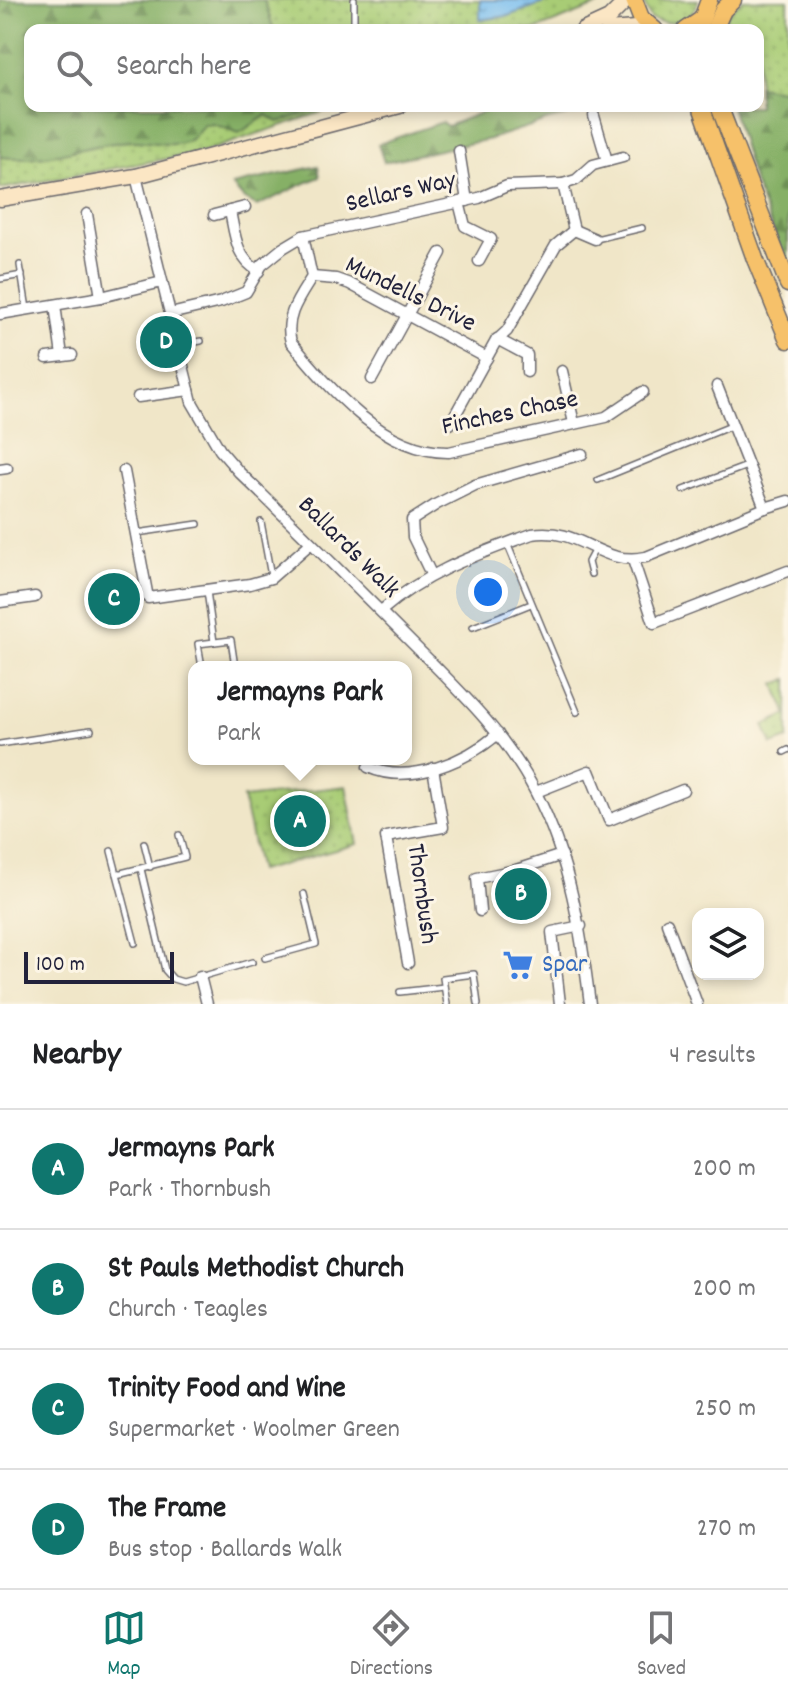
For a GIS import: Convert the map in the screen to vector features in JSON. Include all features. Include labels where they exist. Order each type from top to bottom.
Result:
[{"type":"main road","points":[[596,24],[609,18],[627,0]]},
{"type":"main road","points":[[634,0],[641,18],[648,24]]},
{"type":"main road","points":[[705,14],[717,0]]},
{"type":"main road","points":[[717,24],[723,10],[733,0]]},
{"type":"main road","points":[[703,112],[750,245],[788,340]]},
{"type":"main road","points":[[721,112],[788,284]]},
{"type":"main road","points":[[727,112],[732,140]]},
{"type":"main road","points":[[0,199],[136,176],[356,113]]},
{"type":"street","points":[[594,116],[607,161]]},
{"type":"street","points":[[459,151],[465,226],[491,239],[479,261]]},
{"type":"street","name":"Sellars Way","points":[[170,314],[238,297],[251,287],[259,271],[273,255],[303,236],[463,201],[507,186],[563,184],[576,180],[593,165],[623,157]]},
{"type":"street","name":"Ballards Walk","points":[[136,176],[189,390],[205,428],[220,450],[457,686],[498,734],[536,792],[562,855],[581,926],[590,1004]]},
{"type":"street","points":[[563,184],[574,230]]},
{"type":"street","points":[[214,215],[245,207]]},
{"type":"street","points":[[230,211],[240,255],[249,266],[259,271]]},
{"type":"street","points":[[87,214],[101,297]]},
{"type":"street","points":[[574,230],[595,239]]},
{"type":"street","points":[[450,424],[497,339],[507,331],[556,245],[574,230]]},
{"type":"street","points":[[303,236],[312,277]]},
{"type":"street","points":[[372,379],[441,253]]},
{"type":"street","name":"Mundells Drive","points":[[312,277],[350,284],[487,358]]},
{"type":"street","name":"Finches Chase","points":[[312,277],[290,314],[291,342],[364,418],[428,452],[449,452],[606,417],[643,392]]},
{"type":"street","points":[[0,314],[101,297],[162,282]]},
{"type":"street","points":[[47,358],[67,356],[55,305]]},
{"type":"street","points":[[497,339],[527,355],[527,372]]},
{"type":"street","points":[[562,371],[574,423]]},
{"type":"street","points":[[717,386],[765,508]]},
{"type":"street","points":[[138,397],[189,390]]},
{"type":"street","points":[[431,574],[413,537],[412,520],[475,485],[582,454]]},
{"type":"street","points":[[124,471],[148,598],[271,578],[311,543]]},
{"type":"street","points":[[381,611],[431,574],[532,534],[548,531],[563,533],[595,549],[633,560],[788,501]]},
{"type":"street","points":[[633,560],[654,623],[788,571]]},
{"type":"street","points":[[0,602],[35,597]]},
{"type":"street","points":[[368,765],[388,773],[413,773],[482,748],[498,734]]},
{"type":"street","name":"Thornbush","points":[[408,963],[386,837],[444,826],[433,768]]},
{"type":"street","points":[[536,792],[589,771],[609,820],[683,790]]},
{"type":"street","points":[[480,911],[477,878],[516,870],[562,855]]},
{"type":"street","points":[[667,923],[697,1004]]},
{"type":"street","points":[[560,1004],[552,932],[581,926]]},
{"type":"street","points":[[200,976],[207,1004]]},
{"type":"lane","points":[[354,0],[354,24]]},
{"type":"lane","points":[[595,239],[642,228]]},
{"type":"lane","points":[[20,265],[27,310]]},
{"type":"lane","points":[[0,279],[22,275]]},
{"type":"lane","points":[[177,345],[201,341]]},
{"type":"lane","points":[[598,480],[732,426]]},
{"type":"lane","points":[[683,490],[747,466]]},
{"type":"lane","name":"Ballards Walk","points":[[261,522],[271,578]]},
{"type":"lane","points":[[136,533],[198,524]]},
{"type":"lane","points":[[507,543],[577,712]]},
{"type":"lane","points":[[591,574],[588,562],[595,549]]},
{"type":"lane","points":[[207,590],[214,642]]},
{"type":"lane","points":[[473,627],[531,604]]},
{"type":"lane","points":[[201,661],[198,644],[231,640],[234,661]]},
{"type":"lane","points":[[0,744],[91,730]]},
{"type":"lane","points":[[117,874],[185,857],[179,835]]},
{"type":"lane","points":[[144,843],[150,867]]},
{"type":"lane","points":[[111,851],[135,943]]},
{"type":"lane","points":[[141,869],[165,970],[178,981],[252,962]]},
{"type":"lane","points":[[265,958],[316,944],[304,894]]},
{"type":"lane","points":[[447,1004],[443,978],[474,974],[478,1004]]},
{"type":"lane","points":[[400,992],[444,987]]},
{"type":"green space","points":[[0,0],[600,0],[599,5],[550,24],[24,24],[24,112],[322,112],[203,152],[0,189]]},
{"type":"green space","points":[[0,0],[264,0],[272,24],[24,24],[24,112],[312,112],[278,122],[267,115],[239,133],[213,124],[204,125],[191,139],[179,144],[130,141],[35,157],[0,157]]},
{"type":"green space","points":[[642,0],[698,0],[686,18],[666,22],[651,19]]},
{"type":"green space","points":[[743,0],[788,0],[788,268],[733,112],[764,112],[764,24],[722,24],[730,11]]},
{"type":"green space","points":[[764,87],[788,91],[788,268],[753,180],[733,112],[764,112]]},
{"type":"green space","points":[[483,112],[585,112],[490,139],[384,162],[378,144],[442,122],[447,126]]},
{"type":"green space","points":[[318,166],[320,177],[256,206],[243,198],[232,185]]},
{"type":"green space","points":[[788,679],[788,739],[772,745],[764,725],[787,715],[775,684]]},
{"type":"green space","points":[[346,786],[357,844],[259,871],[243,798]]},
{"type":"water","points":[[480,0],[552,0],[508,16],[480,20]]},
{"type":"place","name":"The Frame","points":[[166,342]]},
{"type":"place","name":"Trinity Food and Wine","points":[[114,599]]},
{"type":"place","name":"Jermayns Park","points":[[300,821]]},
{"type":"place","name":"St Pauls Methodist Church","points":[[521,894]]},
{"type":"place","name":"Spar","points":[[518,965]]}]
